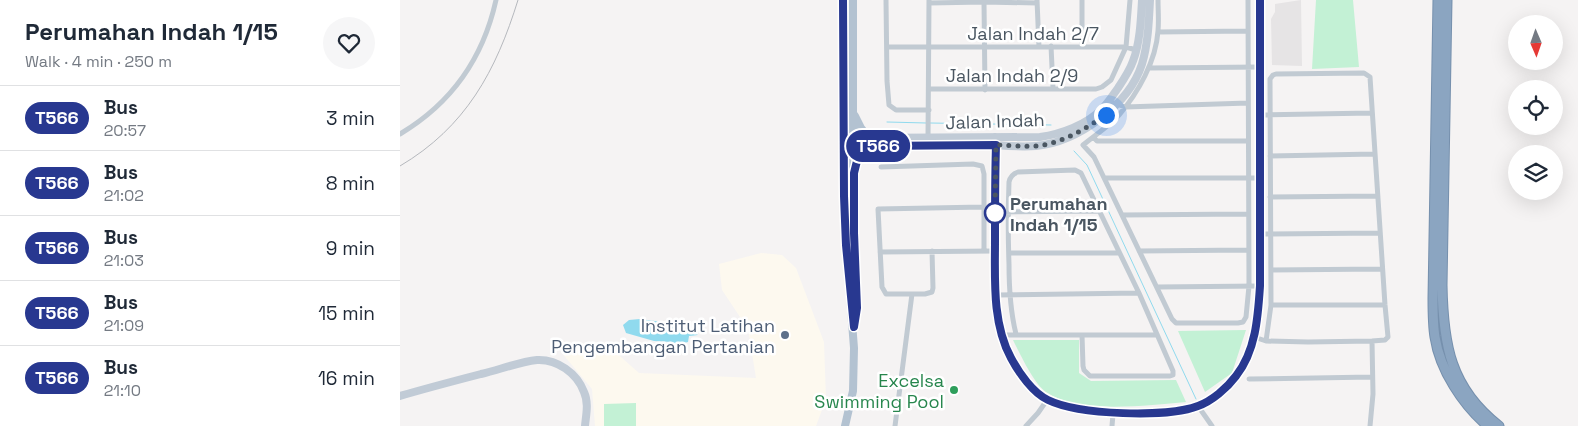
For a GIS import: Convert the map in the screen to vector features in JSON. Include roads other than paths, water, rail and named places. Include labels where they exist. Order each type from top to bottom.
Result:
[{"type":"highway","points":[[1438,0],[1433,298],[1435,338],[1440,355],[1453,384],[1474,413],[1488,426]]},
{"type":"highway","points":[[1447,0],[1442,285],[1442,314],[1445,340],[1458,378],[1470,397],[1488,418],[1500,426]]},
{"type":"main road","points":[[843,0],[846,245],[854,327],[853,391],[845,426]]},
{"type":"main road","points":[[853,0],[852,142],[857,308],[854,327]]},
{"type":"main road","points":[[852,107],[869,142],[859,153],[854,173]]},
{"type":"main road","points":[[844,118],[847,138],[852,142]]},
{"type":"main road","points":[[844,171],[848,163],[852,142]]},
{"type":"street","points":[[400,134],[413,127],[452,92],[476,57],[487,33],[496,0]]},
{"type":"street","points":[[886,0],[889,105],[896,110],[929,110]]},
{"type":"street","points":[[1082,0],[1082,46]]},
{"type":"street","points":[[1126,47],[1130,0]]},
{"type":"street","name":"Jalan Indah","points":[[852,142],[995,141],[1050,135],[1079,124],[1094,116],[1103,108],[1124,79],[1133,62],[1142,0]]},
{"type":"street","name":"Jalan Indah","points":[[995,141],[1036,146],[1055,141],[1090,126],[1121,106],[1142,65],[1150,0]]},
{"type":"street","points":[[1158,0],[1158,32],[1149,68],[1121,106],[1118,116],[1094,138],[1084,143],[1083,146],[1094,157],[1105,178],[1172,319],[1180,324],[1238,324],[1243,322],[1246,317],[1249,286],[1247,214],[1248,0]]},
{"type":"street","points":[[995,141],[996,295],[1001,335],[1011,358],[1023,377],[1047,400],[1068,407],[1113,414],[1168,412],[1198,406],[1217,395],[1237,375],[1247,358],[1254,337],[1258,314],[1260,286],[1260,0]]},
{"type":"street","points":[[928,141],[930,89],[929,2],[1037,1],[1038,47]]},
{"type":"street","points":[[984,2],[986,90]]},
{"type":"street","points":[[1158,32],[1247,31]]},
{"type":"street","points":[[1051,46],[1053,88]]},
{"type":"street","name":"Jalan Indah 2/7","points":[[887,48],[1082,46],[1126,47],[1136,50]]},
{"type":"street","name":"Jalan Indah 2/9","points":[[930,89],[1096,89],[1111,80],[1126,47]]},
{"type":"street","points":[[1149,68],[1261,67]]},
{"type":"street","points":[[1254,337],[1266,341],[1372,341],[1385,340],[1388,337],[1370,77],[1364,73],[1273,75],[1270,79],[1270,234],[1272,270],[1271,305],[1266,341]]},
{"type":"street","points":[[1109,100],[1121,106],[1248,103]]},
{"type":"street","points":[[1260,115],[1372,113]]},
{"type":"street","points":[[1094,138],[1097,141],[1248,140]]},
{"type":"street","points":[[1270,156],[1375,154]]},
{"type":"street","points":[[881,167],[978,164],[982,166],[984,174],[984,251]]},
{"type":"street","points":[[1016,334],[1009,295],[1009,182],[1013,173],[1018,172],[1076,170],[1081,174],[1100,211],[1118,253],[1139,293],[1173,371],[1173,375],[1090,376],[1082,366],[1082,334]]},
{"type":"street","points":[[1105,178],[1260,178]]},
{"type":"street","points":[[1270,197],[1378,196]]},
{"type":"street","points":[[932,251],[933,290],[926,294],[886,294],[882,290],[877,211],[880,208],[984,208]]},
{"type":"street","points":[[995,212],[1100,211]]},
{"type":"street","points":[[1122,215],[1247,214]]},
{"type":"street","points":[[1260,234],[1380,232]]},
{"type":"street","points":[[1139,251],[1248,250]]},
{"type":"street","points":[[880,252],[995,251]]},
{"type":"street","points":[[1009,253],[1118,253]]},
{"type":"street","points":[[1272,270],[1382,269]]},
{"type":"street","points":[[1158,287],[1260,286]]},
{"type":"street","points":[[996,295],[1139,293]]},
{"type":"street","points":[[895,426],[912,294]]},
{"type":"street","points":[[1271,305],[1385,305]]},
{"type":"street","points":[[1001,335],[1157,335]]},
{"type":"street","points":[[1370,426],[1373,394],[1372,341]]},
{"type":"street","points":[[400,396],[517,364],[545,360],[556,363],[572,373],[584,392],[587,412],[585,426]]},
{"type":"street","points":[[1250,379],[1372,377]]},
{"type":"street","points":[[1026,426],[1047,400]]},
{"type":"street","points":[[1198,406],[1212,426]]},
{"type":"street","points":[[1112,426],[1113,414]]},
{"type":"water","points":[[640,319],[678,325],[698,335],[689,336],[688,342],[675,345],[672,342],[654,341],[626,333],[623,325],[629,320]]},
{"type":"waterway","points":[[887,122],[926,123]]},
{"type":"waterway","points":[[930,123],[1051,125]]},
{"type":"waterway","points":[[1074,151],[1087,165],[1196,399]]},
{"type":"railway","points":[[400,166],[423,151],[461,115],[475,95],[500,50],[518,0]]},
{"type":"place","name":"Perumahan Indah 1/15","points":[[995,213]]},
{"type":"place","name":"Institut Latihan Pengembangan Pertanian","points":[[785,335]]},
{"type":"place","name":"Excelsa Swimming Pool","points":[[954,390]]}]
